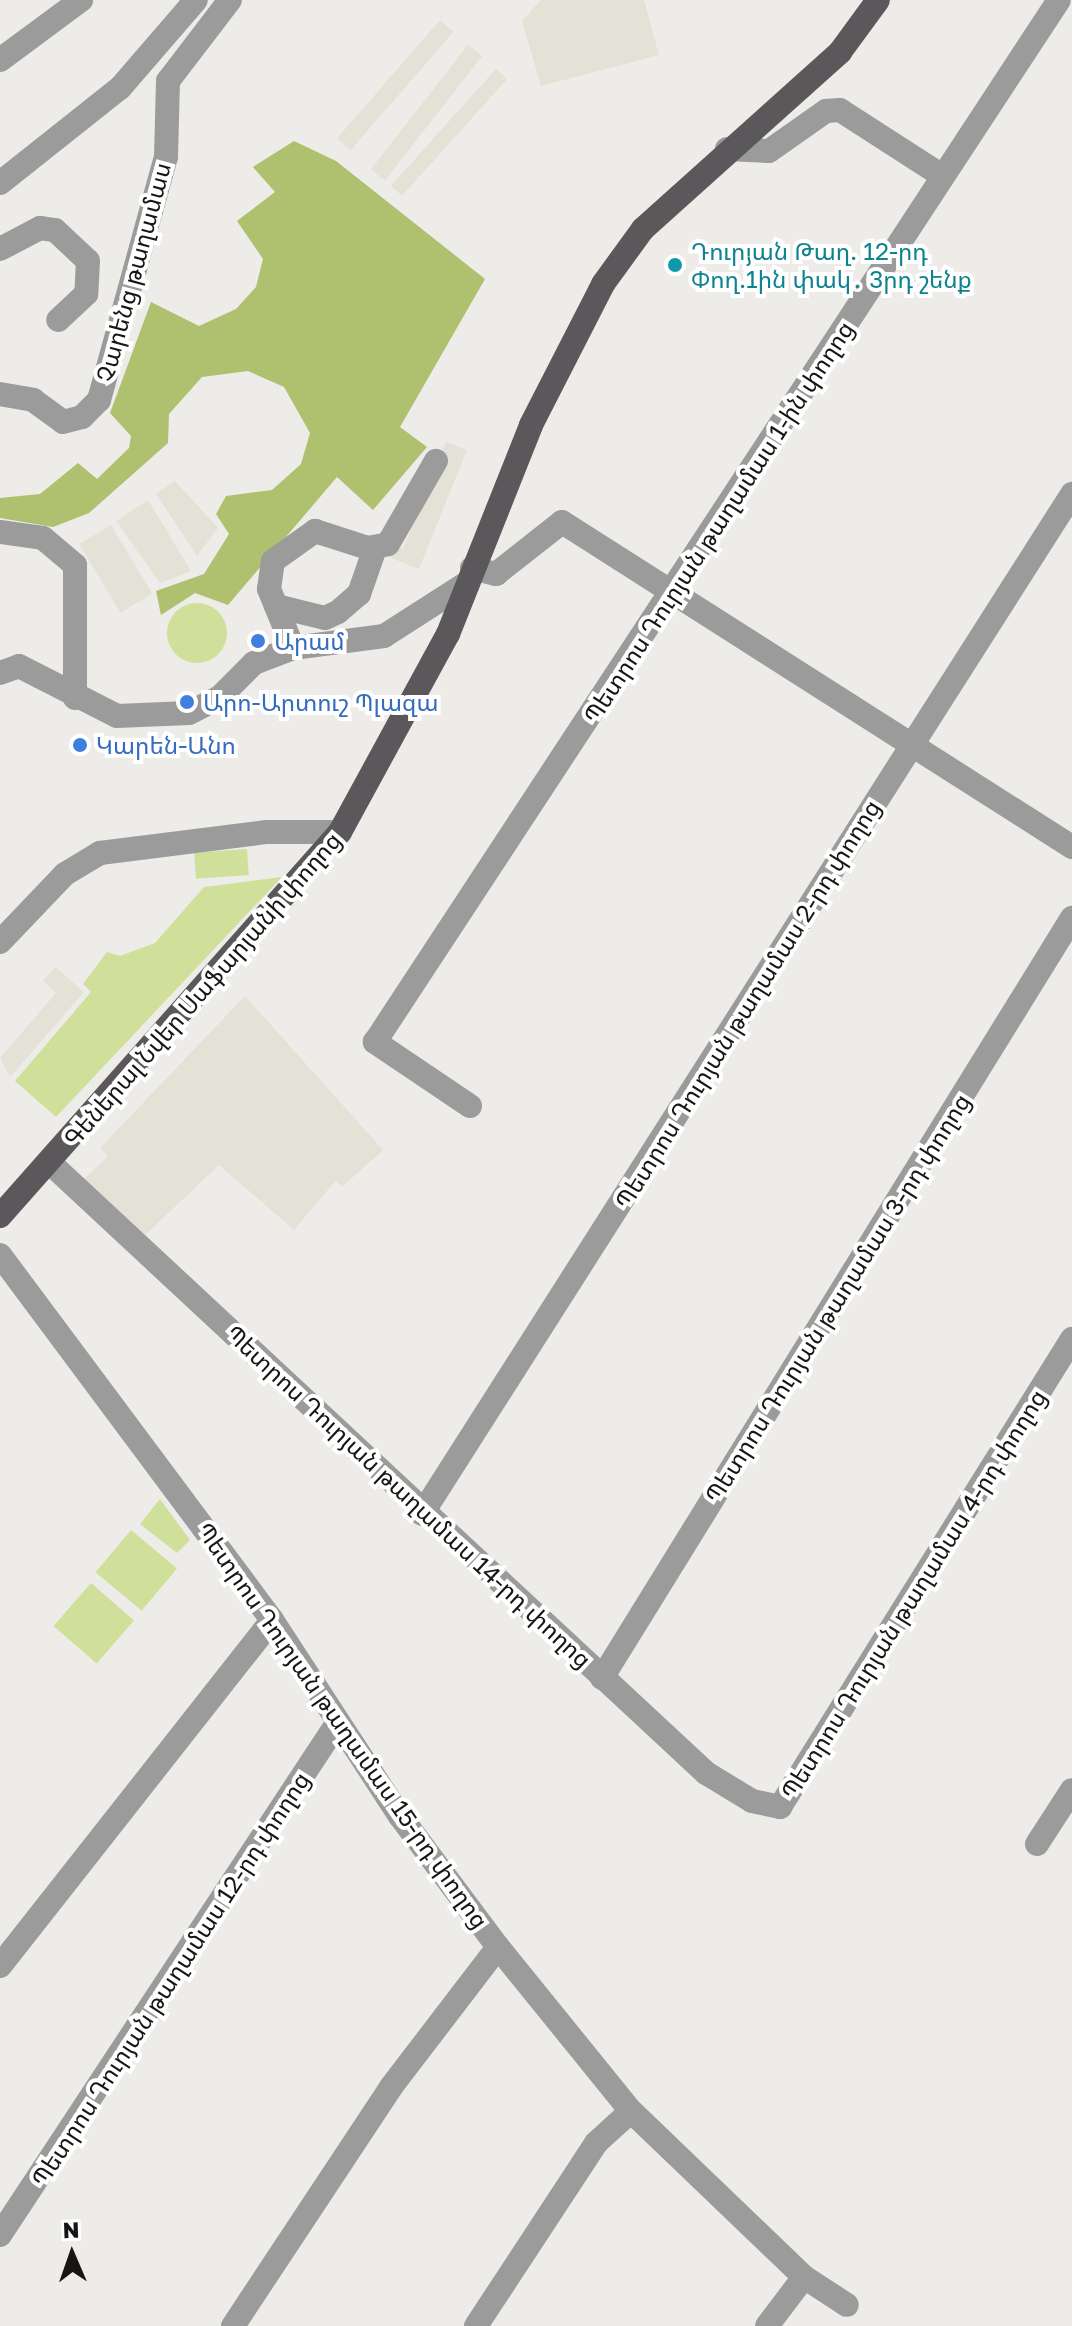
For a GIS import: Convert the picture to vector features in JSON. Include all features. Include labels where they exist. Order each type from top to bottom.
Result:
[{"type":"main road","name":"Գեներալ Նվեր Սաֆարյանի փողոց","points":[[0,1216],[340,832],[402,728],[470,575],[531,425],[603,284],[643,229],[727,149],[840,52],[878,0]]},
{"type":"street","points":[[0,60],[81,0]]},
{"type":"street","points":[[0,183],[120,88],[196,0]]},
{"type":"street","name":"Չարենց թաղամաս","points":[[0,394],[33,400],[63,422],[82,417],[99,400],[166,157],[168,81],[230,0]]},
{"type":"street","name":"Պետրոս Դուրյան թաղամաս 1-ին փողոց","points":[[470,1106],[375,1042],[673,595],[941,175],[1059,0]]},
{"type":"street","points":[[727,149],[769,151],[826,111],[840,110],[941,175]]},
{"type":"street","points":[[0,249],[40,228],[55,230],[88,261],[86,294],[58,320]]},
{"type":"street","points":[[276,606],[325,618],[338,612],[359,594],[375,548],[399,535],[436,461]]},
{"type":"street","name":"Պետրոս Դուրյան թաղամաս 2-րդ փողոց","points":[[422,1514],[1072,494]]},
{"type":"street","points":[[0,673],[19,666],[75,698],[117,716],[189,713],[219,698],[254,663],[293,648],[384,636],[470,575],[496,574],[562,522],[1072,847]]},
{"type":"street","points":[[293,648],[276,606],[273,561],[291,543],[325,530],[375,548]]},
{"type":"street","points":[[0,532],[43,538],[75,565],[75,698]]},
{"type":"street","points":[[0,942],[65,874],[100,853],[267,832],[340,832]]},
{"type":"street","name":"Պետրոս Դուրյան թաղամաս 3-րդ փողոց","points":[[602,1678],[1072,918]]},
{"type":"street","name":"Պետրոս Դուրյան թաղամաս 14-րդ փողոց","points":[[50,1163],[422,1514],[706,1773],[752,1801],[780,1807]]},
{"type":"street","name":"Պետրոս Դուրյան թաղամաս 15-րդ փողոց","points":[[0,1255],[272,1620],[338,1722],[498,1947],[631,2111],[804,2277],[847,2305]]},
{"type":"street","name":"Պետրոս Դուրյան թաղամաս 4-րդ փողոց","points":[[780,1807],[1072,1339]]},
{"type":"street","points":[[0,1966],[272,1620]]},
{"type":"street","name":"Պետրոս Դուրյան թաղամաս 12-րդ փողոց","points":[[0,2235],[338,1722]]},
{"type":"street","points":[[1037,1844],[1072,1790]]},
{"type":"street","points":[[233,2326],[433,2027],[498,1947]]},
{"type":"street","points":[[476,2326],[596,2143],[631,2111]]},
{"type":"street","points":[[767,2326],[791,2301],[804,2277]]},
{"type":"street","points":[[791,2301],[795,2326]]},
{"type":"shaded area","points":[[541,0],[644,0],[659,55],[541,86],[522,21]]},
{"type":"shaded area","points":[[440,20],[454,32],[351,150],[337,138]]},
{"type":"shaded area","points":[[468,45],[482,56],[385,181],[371,170]]},
{"type":"shaded area","points":[[496,69],[507,79],[402,196],[391,186]]},
{"type":"shaded area","points":[[446,442],[467,450],[419,569],[384,555],[389,544],[403,549]]},
{"type":"shaded area","points":[[175,481],[218,528],[197,556],[156,494]]},
{"type":"shaded area","points":[[148,500],[191,571],[160,583],[116,521]]},
{"type":"shaded area","points":[[111,525],[152,594],[120,613],[79,544]]},
{"type":"shaded area","points":[[55,967],[84,992],[10,1077],[0,1058],[56,993],[43,981]]},
{"type":"shaded area","points":[[245,996],[383,1150],[342,1187],[336,1180],[294,1230],[219,1165],[145,1235],[84,1179],[108,1156],[100,1148]]},
{"type":"green space","points":[[294,141],[336,161],[485,279],[400,427],[427,447],[373,510],[337,477],[228,605],[195,593],[161,615],[156,591],[204,574],[229,534],[216,514],[226,496],[272,490],[301,464],[310,433],[284,387],[248,371],[202,377],[169,414],[168,443],[89,513],[53,527],[0,518],[0,498],[40,494],[78,463],[97,479],[129,448],[131,436],[110,413],[151,302],[199,326],[236,309],[256,287],[263,259],[237,221],[275,192],[253,167]]},
{"type":"green space","points":[[197,603],[208,605],[218,612],[225,622],[225,644],[218,654],[208,661],[197,663],[186,661],[176,654],[169,644],[167,633],[169,622],[176,612],[186,605]]},
{"type":"green space","points":[[247,849],[249,875],[196,879],[194,853]]},
{"type":"green space","points":[[282,877],[56,1117],[15,1081],[91,992],[83,984],[107,952],[120,956],[155,943],[204,887]]},
{"type":"green space","points":[[160,1499],[190,1540],[177,1553],[140,1524]]},
{"type":"green space","points":[[131,1530],[177,1569],[142,1611],[96,1572]]},
{"type":"green space","points":[[91,1583],[134,1620],[97,1663],[54,1626]]},
{"type":"place","name":"Դուրյան Թաղ. 12-րդ Փող.1ին փակ․ 3րդ շենք","points":[[675,265]]},
{"type":"place","name":"Արամ","points":[[258,641]]},
{"type":"place","name":"Արո-Արտուշ Պլազա","points":[[187,702]]},
{"type":"place","name":"Կարեն-Անո","points":[[80,745]]}]
